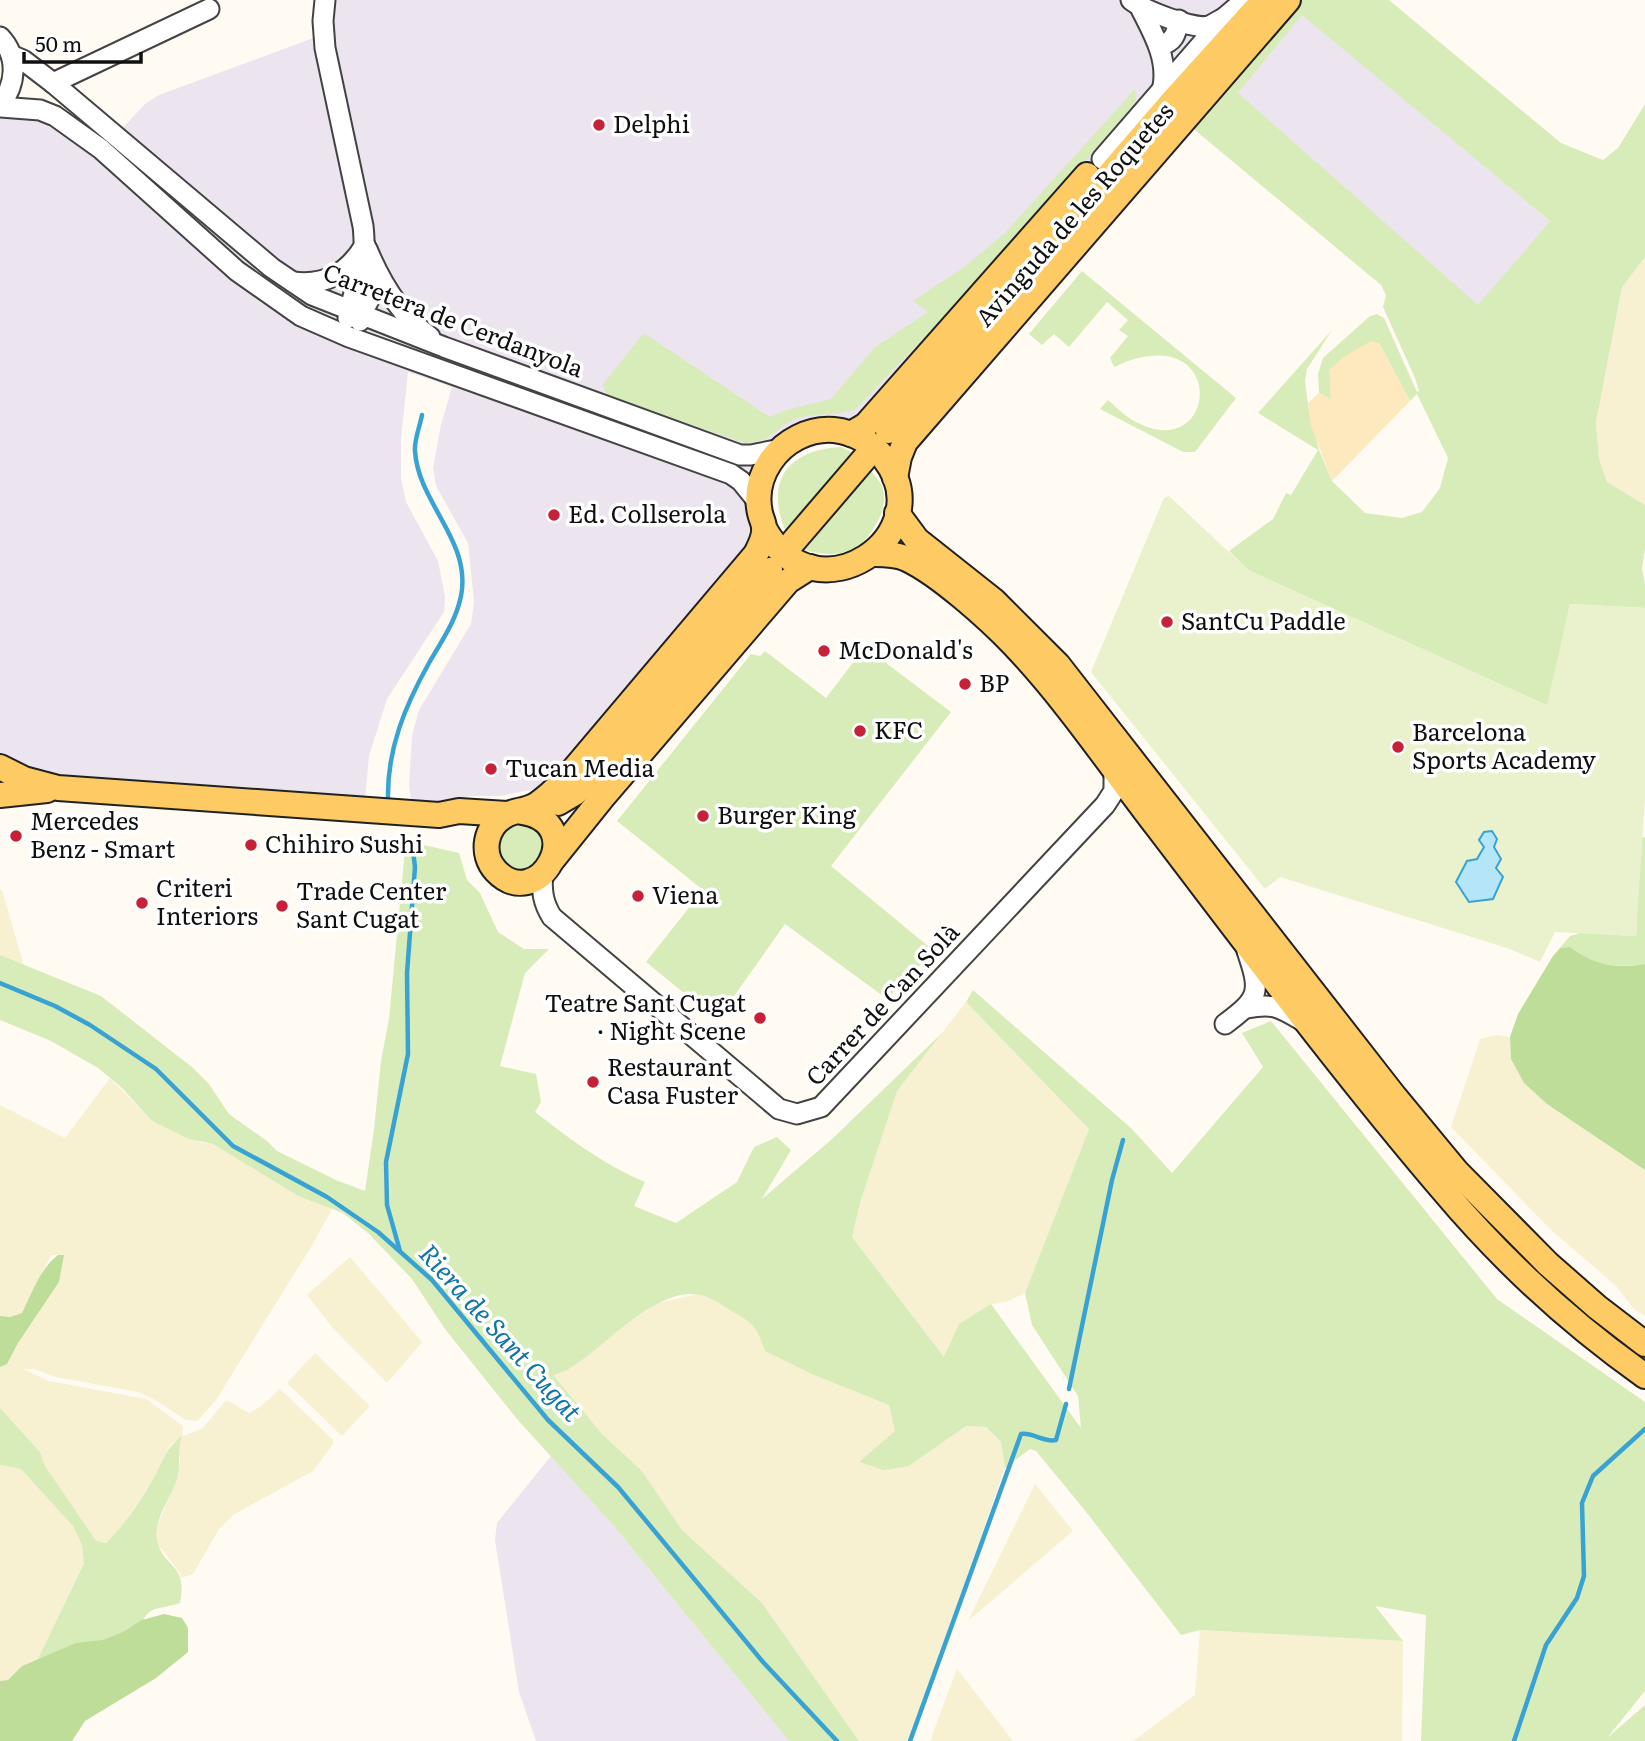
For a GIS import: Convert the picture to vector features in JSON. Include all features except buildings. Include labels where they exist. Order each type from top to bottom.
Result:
[{"type":"main road","name":"Avinguda de les Roquetes","points":[[888,431],[1171,103],[1264,0]]},
{"type":"main road","points":[[895,478],[905,442],[1288,0]]},
{"type":"main road","points":[[851,434],[866,425],[1102,159]]},
{"type":"main road","points":[[522,814],[538,804],[587,757],[659,667],[757,554],[764,528],[758,502],[763,475],[781,449],[794,439],[817,431],[834,430],[851,434],[863,439],[879,452],[892,468],[898,492],[897,513],[888,536],[874,554]]},
{"type":"main road","points":[[793,542],[865,458]]},
{"type":"main road","points":[[897,513],[917,540],[994,601],[1058,665],[1394,1096],[1456,1171],[1488,1222],[1558,1307],[1645,1376]]},
{"type":"main road","points":[[764,528],[779,550],[798,564],[810,567],[827,570],[849,566],[874,554],[888,554],[911,561],[989,621],[1056,692],[1402,1141],[1488,1222],[1645,1344]]},
{"type":"main road","points":[[770,570],[598,773],[575,793],[492,827],[486,841],[491,865],[509,879],[527,881],[551,859],[788,581],[810,567]]},
{"type":"main road","points":[[0,767],[24,779],[58,788]]},
{"type":"main road","points":[[551,859],[598,773]]},
{"type":"main road","points":[[0,795],[58,788],[432,815],[469,828],[486,849]]},
{"type":"main road","points":[[432,815],[459,811],[522,814],[551,829],[551,859]]},
{"type":"street","points":[[325,0],[323,21],[326,48],[365,244],[364,277],[357,281],[351,305],[364,329],[376,337],[428,356],[435,367]]},
{"type":"street","points":[[1136,4],[1154,14],[1207,27],[1245,0]]},
{"type":"street","points":[[1136,4],[1159,46],[1163,86]]},
{"type":"street","points":[[53,83],[209,9]]},
{"type":"street","points":[[1102,159],[1224,17]]},
{"type":"street","points":[[1159,46],[1170,43],[1176,35],[1179,20]]},
{"type":"street","points":[[0,37],[11,55],[13,77],[11,88],[0,106]]},
{"type":"street","name":"Carretera de Cerdanyola","points":[[11,55],[23,60],[53,83],[271,268],[312,295],[444,347],[740,455],[751,456],[781,449]]},
{"type":"street","name":"Carretera de Cerdanyola","points":[[0,106],[40,110],[73,128],[102,149],[237,271],[301,316],[349,337],[731,474],[741,481],[758,502]]},
{"type":"street","points":[[293,282],[314,283],[333,278],[352,264],[365,244]]},
{"type":"street","points":[[365,244],[385,287],[406,316],[444,347]]},
{"type":"street","points":[[290,308],[338,321],[357,314]]},
{"type":"street","name":"Carrer de Can Solà","points":[[551,859],[541,888],[552,917],[779,1109],[797,1114],[821,1107],[1105,805],[1114,791],[1114,769]]},
{"type":"street","points":[[1243,937],[1257,981],[1256,991],[1247,1008]]},
{"type":"street","points":[[1225,1024],[1247,1008],[1266,1004],[1274,1005],[1312,1027]]},
{"type":"shaded area","points":[[325,0],[1266,0],[1102,159],[866,425],[833,430],[773,458],[764,528],[545,787],[500,796],[469,796],[413,813],[409,786],[412,735],[419,710],[471,624],[474,602],[468,543],[436,486],[433,468],[452,387],[408,372],[401,439],[401,478],[406,502],[438,561],[445,596],[444,612],[387,699],[369,756],[364,809],[0,784],[0,107],[19,107],[102,150],[145,104],[159,95],[324,34]]},
{"type":"shaded area","points":[[1302,14],[1550,221],[1478,306],[1237,93]]},
{"type":"shaded area","points":[[1645,257],[1645,505],[1607,482],[1599,459],[1596,422],[1622,287]]},
{"type":"shaded area","points":[[2,890],[24,966],[0,955]]},
{"type":"shaded area","points":[[966,1002],[1089,1129],[1025,1293],[1006,1302],[991,1304],[944,1357],[852,1237],[860,1203],[897,1091]]},
{"type":"shaded area","points":[[1496,1035],[1510,1037],[1511,1059],[1524,1083],[1547,1104],[1645,1170],[1645,1316],[1634,1309],[1616,1286],[1550,1229],[1451,1127],[1480,1039]]},
{"type":"shaded area","points":[[110,1078],[152,1121],[202,1143],[213,1144],[298,1196],[332,1209],[216,1400],[197,1421],[186,1420],[138,1392],[56,1377],[34,1369],[23,1369],[49,1381],[146,1399],[183,1426],[182,1436],[202,1429],[226,1400],[249,1413],[280,1389],[333,1440],[333,1444],[313,1471],[233,1515],[219,1529],[193,1574],[181,1578],[157,1543],[156,1529],[176,1481],[181,1437],[170,1445],[153,1479],[120,1530],[105,1543],[95,1541],[45,1466],[40,1452],[0,1408],[0,1367],[7,1364],[59,1282],[63,1255],[51,1255],[22,1313],[10,1317],[0,1316],[0,1105],[65,1138]]},
{"type":"shaded area","points":[[350,1257],[422,1342],[387,1383],[332,1327],[307,1295]]},
{"type":"shaded area","points":[[697,1294],[714,1300],[757,1327],[814,1375],[889,1405],[896,1431],[859,1462],[909,1466],[966,1426],[986,1427],[1001,1442],[1005,1468],[909,1741],[859,1741],[762,1603],[682,1530],[642,1471],[602,1434],[552,1375],[571,1368],[658,1303]]},
{"type":"shaded area","points":[[315,1353],[370,1406],[342,1436],[287,1383]]},
{"type":"shaded area","points":[[551,1456],[613,1525],[789,1741],[536,1741],[519,1692],[495,1540],[497,1523]]},
{"type":"shaded area","points":[[0,1465],[21,1469],[73,1526],[82,1544],[84,1562],[38,1659],[22,1666],[8,1680],[0,1681]]},
{"type":"shaded area","points":[[1035,1484],[1073,1531],[968,1621]]},
{"type":"shaded area","points":[[1200,1630],[1403,1641],[1402,1741],[1133,1741],[1195,1695]]},
{"type":"shaded area","points":[[957,1669],[1013,1741],[930,1741]]},
{"type":"green space","points":[[1300,0],[1389,0],[1561,143],[1603,160],[1618,148],[1645,104],[1645,257],[1622,287],[1596,422],[1599,459],[1607,482],[1645,505],[1642,568],[1645,608],[1570,604],[1548,706],[1248,570],[1229,551],[1273,519],[1286,493],[1291,495],[1318,450],[1258,413],[1332,330],[1307,369],[1305,381],[1309,412],[1319,450],[1332,481],[1365,513],[1402,518],[1422,512],[1440,488],[1448,458],[1417,394],[1410,401],[1379,343],[1330,370],[1331,400],[1319,393],[1318,374],[1323,358],[1370,316],[1377,314],[1384,318],[1417,392],[1419,391],[1383,307],[1386,295],[1381,285],[1190,126]],"holes":[[[1302,15],[1550,221],[1478,305],[1238,93]]]},
{"type":"green space","points":[[1135,89],[1136,102],[1040,215],[857,408],[842,413],[801,417],[767,438],[745,443],[606,395],[603,384],[644,333],[770,417],[786,410],[831,399],[875,347],[928,312],[913,301],[963,268],[1005,233]]},
{"type":"green space","points":[[1082,271],[1236,398],[1195,452],[1183,452],[1100,409],[1108,400],[1134,421],[1163,430],[1181,426],[1194,415],[1199,400],[1198,383],[1190,368],[1174,358],[1150,356],[1114,367],[1110,358],[1128,336],[1119,330],[1128,320],[1107,302],[1069,347],[1054,334],[1042,345],[1029,334]]},
{"type":"green space","points":[[841,447],[853,453],[785,530],[779,512],[778,496],[786,471],[795,461],[807,454]]},
{"type":"green space","points":[[871,471],[882,486],[884,499],[880,517],[869,535],[862,543],[845,552],[826,554],[805,550]]},
{"type":"green space","name":"Barcelona Sports Academy","points":[[1169,496],[1248,570],[1547,705],[1570,604],[1645,608],[1645,798],[1636,936],[1555,932],[1540,962],[1510,949],[1280,877],[1265,889],[1091,672],[1164,498]]},
{"type":"green space","points":[[865,647],[951,712],[831,866],[934,951],[887,999],[785,924],[717,1020],[646,962],[703,890],[617,821],[751,654],[760,656],[765,651],[826,698]]},
{"type":"green space","points":[[519,821],[540,832],[542,843],[540,860],[535,866],[521,870],[502,864],[497,842],[505,830]]},
{"type":"green space","points":[[1645,837],[1645,964],[1605,964],[1570,947],[1560,948],[1570,936],[1580,933],[1636,936],[1641,838]]},
{"type":"green space","points":[[424,845],[459,853],[467,880],[480,893],[498,932],[524,949],[549,949],[525,973],[500,1066],[536,1074],[541,1102],[535,1112],[601,1160],[645,1182],[634,1206],[676,1223],[737,1182],[754,1147],[777,1137],[791,1150],[762,1199],[832,1139],[942,1033],[897,1091],[860,1203],[852,1237],[944,1357],[959,1324],[991,1304],[1081,1428],[1078,1396],[1032,1325],[1025,1293],[1089,1129],[966,1002],[973,990],[1132,1129],[1172,1173],[1263,1067],[1242,1033],[1271,1021],[1497,1299],[1645,1402],[1645,1691],[1607,1738],[1645,1705],[1645,1741],[1421,1741],[1426,1615],[1375,1606],[1403,1641],[1200,1630],[1181,1635],[1036,1451],[1030,1449],[1005,1468],[1001,1442],[986,1427],[966,1426],[909,1466],[884,1470],[859,1462],[895,1431],[889,1405],[814,1375],[765,1351],[759,1334],[748,1322],[707,1297],[684,1295],[649,1309],[572,1367],[553,1375],[602,1434],[642,1471],[682,1530],[762,1603],[859,1741],[789,1741],[613,1525],[517,1419],[445,1329],[412,1279],[369,1234],[343,1213],[298,1196],[213,1144],[189,1139],[152,1121],[121,1087],[98,1068],[51,1041],[0,1020],[0,955],[101,996],[192,1067],[209,1084],[229,1114],[277,1151],[365,1191],[381,1061],[389,1019],[405,850]]},
{"type":"green space","points":[[1570,947],[1596,962],[1614,966],[1645,964],[1645,1170],[1547,1104],[1524,1083],[1511,1059],[1510,1037],[1518,1014],[1553,956],[1560,948]]},
{"type":"green space","points":[[58,1255],[64,1255],[59,1282],[7,1364],[0,1367],[0,1316],[10,1317],[22,1313],[41,1274]]},
{"type":"green space","points":[[0,1408],[40,1452],[45,1466],[96,1541],[106,1543],[131,1514],[168,1451],[182,1436],[177,1479],[156,1532],[160,1550],[181,1580],[180,1603],[153,1610],[145,1617],[137,1634],[38,1659],[84,1563],[82,1545],[73,1526],[21,1469],[0,1465]]},
{"type":"green space","points":[[164,1614],[182,1618],[188,1628],[188,1652],[156,1678],[85,1721],[72,1741],[0,1741],[0,1681],[8,1680],[22,1666],[76,1643],[103,1640],[142,1620]]},
{"type":"sand","points":[[1371,341],[1379,343],[1410,401],[1332,481],[1311,426],[1308,403],[1319,393],[1331,399],[1329,370],[1342,358]]},
{"type":"water","points":[[1492,831],[1497,839],[1494,847],[1501,859],[1496,868],[1503,877],[1493,899],[1469,902],[1456,882],[1467,861],[1477,859],[1484,847],[1479,840],[1484,832]]},
{"type":"waterway","points":[[388,799],[388,781],[399,728],[420,679],[452,623],[461,596],[459,557],[418,470],[415,447],[422,415]]},
{"type":"waterway","points":[[400,1251],[387,1205],[386,1162],[408,1054],[407,973],[415,867],[412,843]]},
{"type":"waterway","name":"Riera de Sant Cugat","points":[[0,983],[55,1006],[90,1025],[156,1069],[233,1146],[327,1197],[378,1232],[432,1280],[548,1420],[618,1487],[763,1662],[837,1741]]},
{"type":"waterway","points":[[1069,1389],[1112,1180],[1123,1140]]},
{"type":"waterway","points":[[910,1741],[1021,1434],[1056,1440],[1066,1404]]},
{"type":"waterway","points":[[1514,1741],[1546,1645],[1577,1598],[1584,1576],[1582,1503],[1593,1476],[1645,1429]]},
{"type":"place","name":"Delphi","points":[[599,125]]},
{"type":"place","name":"Ed. Collserola","points":[[554,515]]},
{"type":"place","name":"SantCu Paddle","points":[[1167,622]]},
{"type":"place","name":"McDonald's","points":[[824,651]]},
{"type":"place","name":"BP","points":[[965,684]]},
{"type":"place","name":"KFC","points":[[860,731]]},
{"type":"place","name":"Barcelona Sports Academy","points":[[1398,747]]},
{"type":"place","name":"Tucan Media","points":[[491,769]]},
{"type":"place","name":"Burger King","points":[[703,816]]},
{"type":"place","name":"Mercedes Benz - Smart","points":[[16,836]]},
{"type":"place","name":"Chihiro Sushi","points":[[251,845]]},
{"type":"place","name":"Viena","points":[[638,896]]},
{"type":"place","name":"Criteri Interiors","points":[[142,903]]},
{"type":"place","name":"Trade Center Sant Cugat","points":[[282,906]]},
{"type":"place","name":"Teatre Sant Cugat · Night Scene","points":[[760,1018]]},
{"type":"place","name":"Restaurant Casa Fuster","points":[[593,1082]]}]
